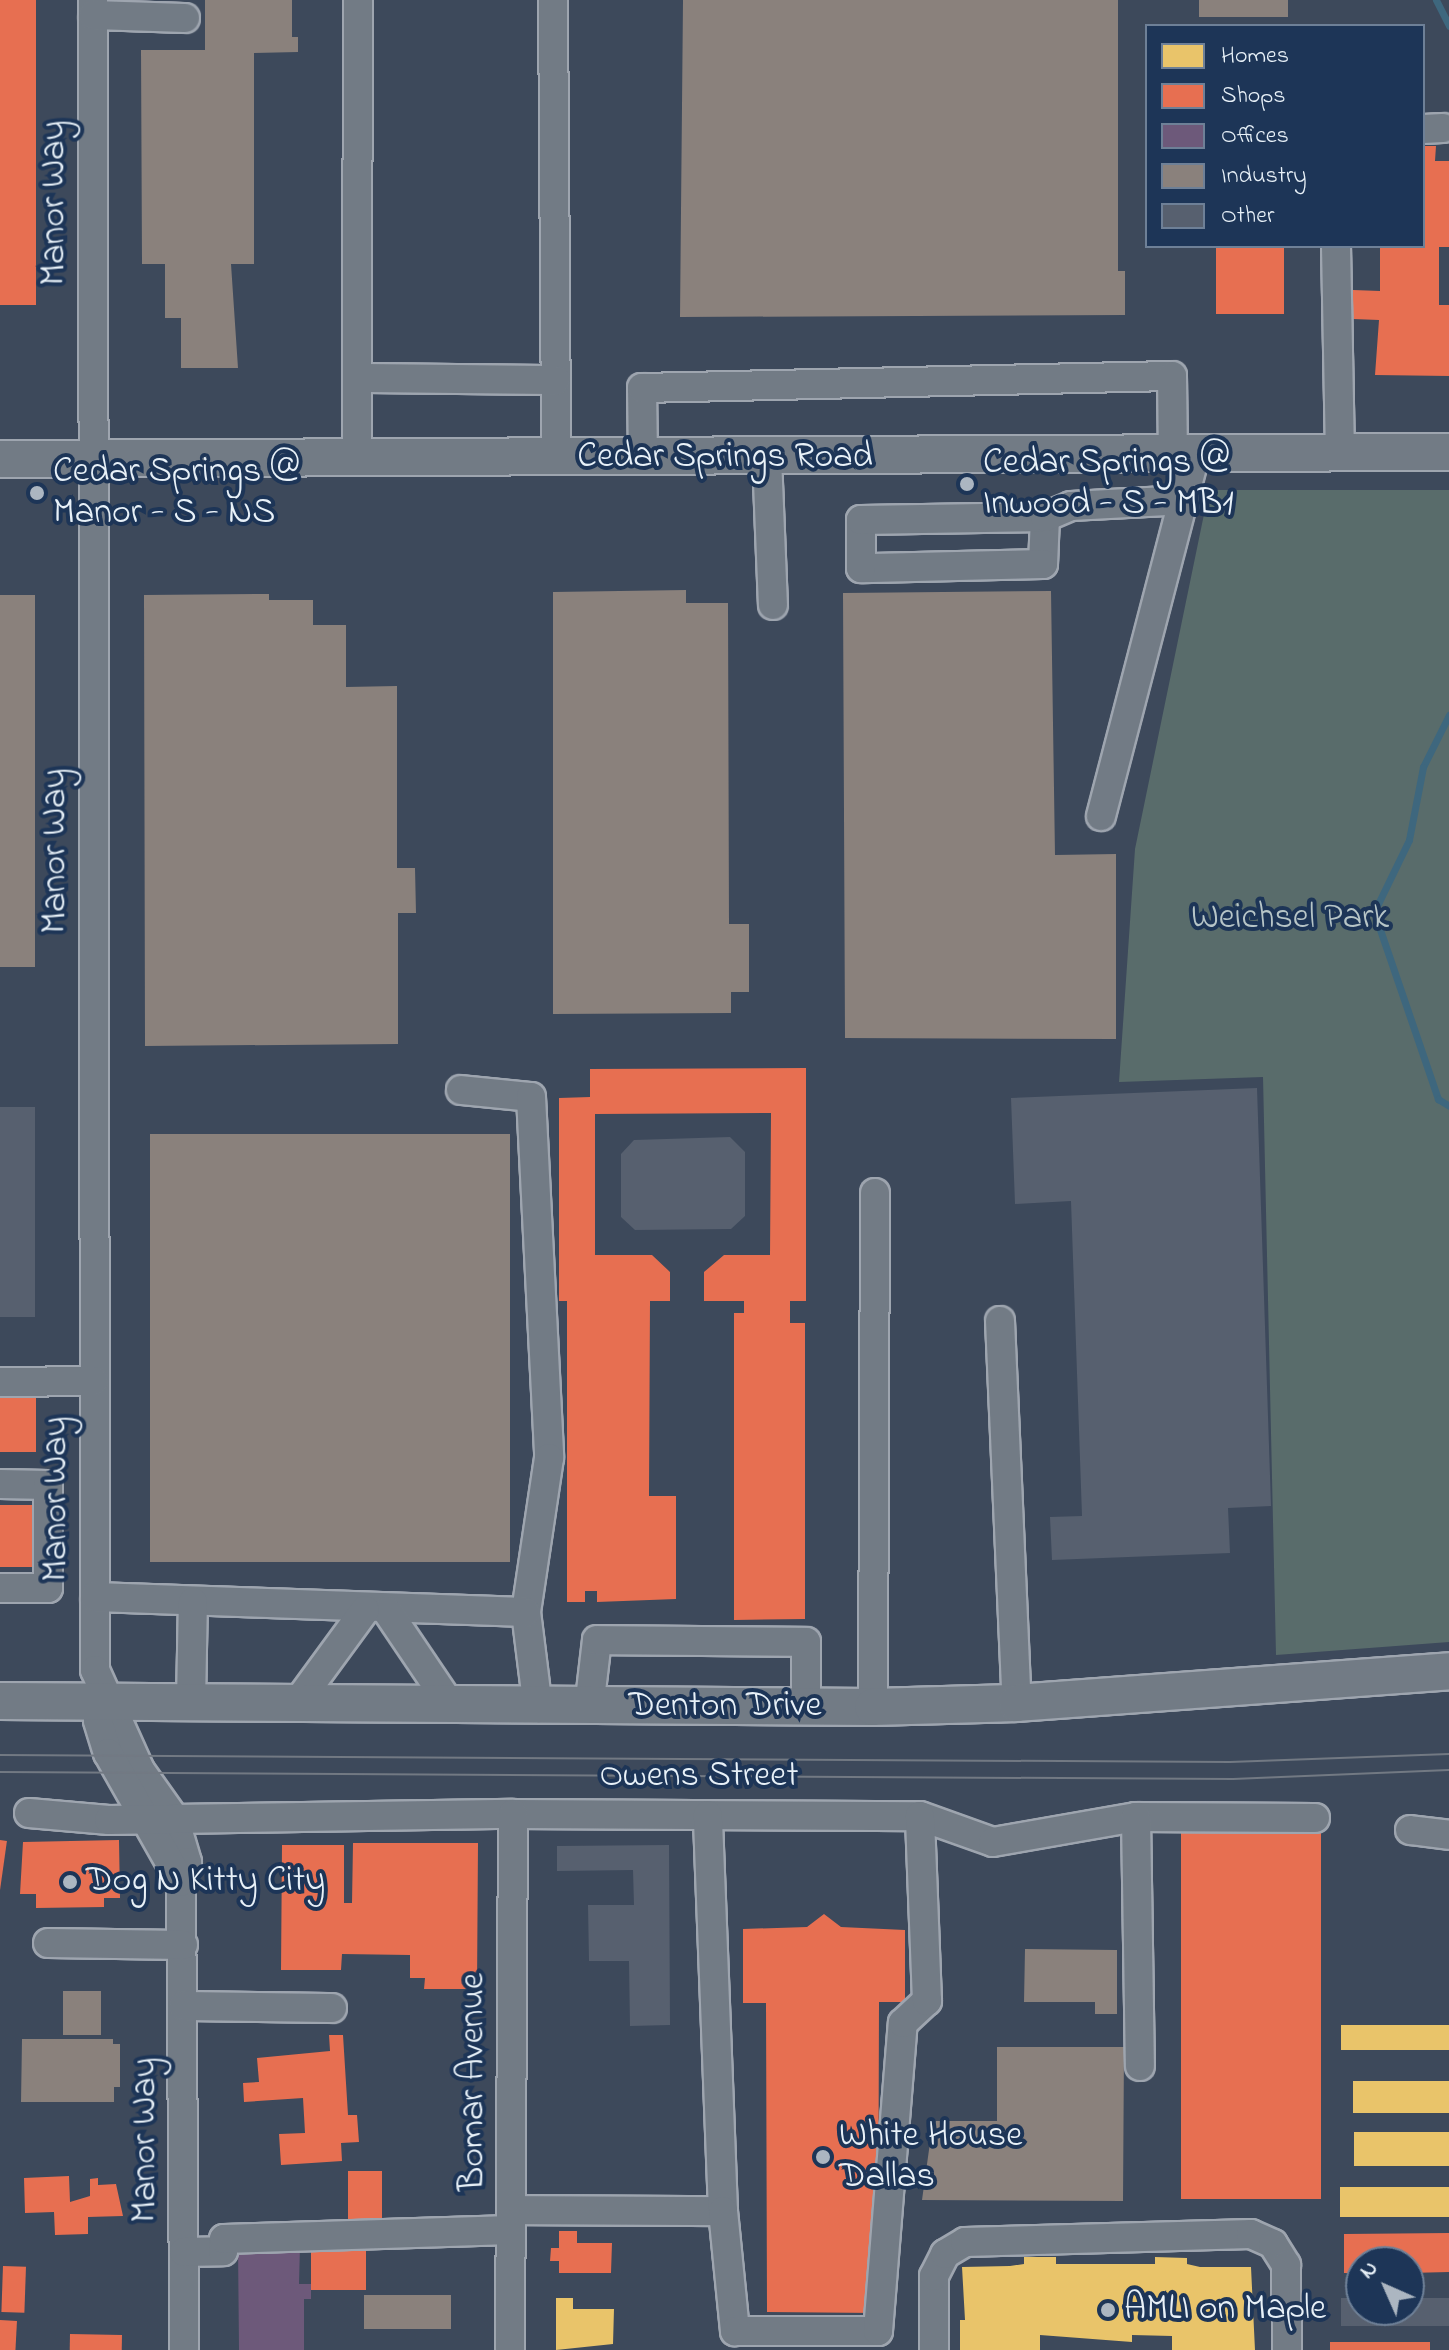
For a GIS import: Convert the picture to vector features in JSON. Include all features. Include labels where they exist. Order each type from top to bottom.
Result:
[{"type":"main road","name":"Cedar Springs Road","points":[[0,459],[1449,452]]},
{"type":"main road","name":"Denton Drive","points":[[0,1701],[538,1708],[873,1707],[1017,1703],[1449,1671]]},
{"type":"street","points":[[357,458],[358,0]]},
{"type":"street","points":[[553,0],[556,458]]},
{"type":"street","points":[[93,7],[185,18]]},
{"type":"street","name":"Manor Way","points":[[93,7],[95,1670],[106,1700],[120,1717],[161,1818],[187,1862],[181,1882],[184,2350]]},
{"type":"street","points":[[1336,248],[1340,453]]},
{"type":"street","points":[[643,458],[642,388],[1172,376],[1184,455],[1186,500],[1101,816]]},
{"type":"street","points":[[358,378],[556,380]]},
{"type":"street","points":[[767,457],[773,605]]},
{"type":"street","points":[[1045,517],[1043,564],[861,568],[861,520],[1045,517],[1071,506],[1186,500]]},
{"type":"street","points":[[461,1090],[531,1097],[549,1458],[526,1612],[538,1708]]},
{"type":"street","points":[[873,1707],[875,1193]]},
{"type":"street","points":[[1000,1321],[1017,1703]]},
{"type":"street","points":[[0,1382],[94,1381]]},
{"type":"street","points":[[0,1484],[48,1485],[48,1588]]},
{"type":"street","points":[[48,1512],[95,1511]]},
{"type":"street","points":[[0,1588],[48,1588],[193,1602],[376,1610],[526,1612]]},
{"type":"street","points":[[191,1702],[193,1602]]},
{"type":"street","points":[[297,1703],[376,1610]]},
{"type":"street","points":[[376,1610],[451,1706]]},
{"type":"street","points":[[589,1708],[597,1640],[806,1642],[806,1707]]},
{"type":"street","name":"Manor Way","points":[[106,1700],[98,1721],[119,1776],[161,1818]]},
{"type":"street","points":[[77,1815],[109,1791],[119,1776]]},
{"type":"street","name":"Owens Street","points":[[29,1813],[161,1818],[513,1814],[920,1816],[993,1842],[1136,1817],[1315,1818]]},
{"type":"street","name":"Bomar Avenue","points":[[510,2350],[513,1814]]},
{"type":"street","points":[[708,1815],[723,2211],[735,2331],[878,2331],[903,2023],[927,2001],[920,1816]]},
{"type":"street","points":[[1136,1817],[1140,2066]]},
{"type":"street","points":[[1410,1830],[1449,1835]]},
{"type":"street","points":[[48,1943],[183,1945]]},
{"type":"street","points":[[183,2006],[332,2008]]},
{"type":"street","points":[[184,2252],[223,2251],[224,2239],[511,2220],[723,2211]]},
{"type":"street","points":[[934,2350],[934,2276],[945,2254],[965,2242],[1251,2234],[1273,2244],[1286,2265],[1287,2350]]},
{"type":"green space","name":"Weichsel Park","points":[[1209,490],[1449,490],[1449,1642],[1276,1655],[1263,1077],[1119,1082],[1135,849]]},
{"type":"building: Homes","points":[[1341,2025],[1449,2025],[1449,2050],[1341,2050]]},
{"type":"building: Homes","points":[[1353,2081],[1449,2081],[1449,2113],[1353,2113]]},
{"type":"building: Homes","points":[[1354,2132],[1449,2132],[1449,2166],[1354,2166]]},
{"type":"building: Homes","points":[[1340,2187],[1449,2187],[1449,2217],[1340,2217]]},
{"type":"building: Homes","name":"AMLI on Maple","points":[[1024,2257],[1056,2257],[1056,2264],[1155,2264],[1155,2257],[1187,2258],[1187,2264],[1200,2267],[1251,2267],[1255,2350],[1172,2350],[1172,2336],[1132,2335],[1132,2342],[1040,2335],[1040,2350],[960,2350],[960,2320],[965,2320],[962,2267],[1024,2264]]},
{"type":"building: Homes","points":[[556,2298],[573,2298],[573,2309],[614,2309],[613,2344],[556,2350]]},
{"type":"building: Shops","points":[[0,0],[36,0],[36,305],[0,305]]},
{"type":"building: Shops","points":[[1425,146],[1436,146],[1435,161],[1449,161],[1449,247],[1439,247],[1439,305],[1449,305],[1449,376],[1375,375],[1379,320],[1353,319],[1353,290],[1380,291],[1380,248],[1425,248]]},
{"type":"building: Shops","points":[[1216,248],[1284,248],[1284,314],[1216,314]]},
{"type":"building: Shops","points":[[806,1068],[806,1301],[790,1301],[790,1323],[805,1323],[805,1619],[734,1620],[734,1313],[744,1313],[744,1301],[704,1301],[704,1272],[724,1255],[770,1255],[771,1113],[595,1114],[595,1255],[652,1255],[670,1272],[670,1301],[650,1301],[649,1496],[676,1496],[676,1599],[597,1602],[597,1591],[585,1591],[585,1602],[567,1602],[567,1301],[559,1301],[559,1098],[590,1097],[590,1069]]},
{"type":"building: Shops","points":[[0,1395],[36,1395],[36,1452],[0,1452]]},
{"type":"building: Shops","points":[[0,1505],[35,1505],[35,1567],[0,1567]]},
{"type":"building: Shops","points":[[1181,1832],[1321,1832],[1321,2199],[1181,2199]]},
{"type":"building: Shops","points":[[0,1840],[7,1841],[0,1890]]},
{"type":"building: Shops","name":"Dog N Kitty City","points":[[119,1840],[120,1898],[104,1898],[104,1907],[36,1908],[36,1894],[20,1894],[23,1842]]},
{"type":"building: Shops","points":[[353,1843],[478,1843],[477,1989],[424,1989],[425,1978],[410,1978],[410,1955],[342,1954],[341,1970],[281,1970],[282,1845],[344,1845],[344,1903],[352,1903]]},
{"type":"building: Shops","name":"White House Dallas","points":[[824,1914],[841,1927],[905,1930],[905,2002],[879,2002],[878,2313],[767,2312],[766,2003],[743,2003],[743,1929],[807,1927]]},
{"type":"building: Shops","points":[[329,2035],[343,2035],[348,2115],[357,2115],[359,2142],[341,2143],[342,2161],[281,2165],[279,2134],[305,2133],[303,2098],[244,2102],[243,2083],[259,2082],[257,2058],[330,2051]]},
{"type":"building: Shops","points":[[348,2171],[382,2171],[382,2226],[348,2226]]},
{"type":"building: Shops","points":[[69,2176],[70,2202],[90,2196],[90,2179],[98,2178],[98,2185],[116,2184],[123,2216],[88,2217],[88,2234],[55,2235],[54,2212],[25,2213],[24,2178]]},
{"type":"building: Shops","points":[[559,2231],[577,2231],[577,2243],[612,2243],[611,2273],[559,2273],[559,2261],[550,2261],[551,2248],[559,2248]]},
{"type":"building: Shops","points":[[1449,2233],[1449,2272],[1425,2273],[1425,2246],[1345,2246],[1344,2273],[1344,2234]]},
{"type":"building: Shops","points":[[311,2244],[366,2244],[366,2290],[311,2290]]},
{"type":"building: Shops","points":[[3,2266],[26,2267],[24,2313],[1,2312]]},
{"type":"building: Shops","points":[[0,2320],[17,2321],[15,2350],[0,2350]]},
{"type":"building: Shops","points":[[70,2334],[122,2335],[122,2350],[70,2350]]},
{"type":"building: Shops","points":[[1330,2342],[1430,2342],[1430,2350],[1330,2350]]},
{"type":"building: Offices","points":[[238,2246],[300,2246],[299,2284],[311,2284],[311,2299],[304,2299],[304,2350],[239,2350]]},
{"type":"building: Industry","points":[[205,0],[292,0],[292,37],[298,37],[298,52],[254,53],[254,264],[231,264],[238,368],[181,368],[181,318],[165,318],[165,264],[142,264],[141,50],[205,50]]},
{"type":"building: Industry","points":[[683,0],[1118,0],[1118,271],[1125,271],[1125,315],[680,317]]},
{"type":"building: Industry","points":[[1199,0],[1288,0],[1288,17],[1199,17]]},
{"type":"building: Industry","points":[[686,590],[686,603],[728,603],[729,924],[749,924],[749,992],[731,992],[731,1013],[553,1014],[553,592]]},
{"type":"building: Industry","points":[[1051,591],[1055,855],[1116,854],[1116,1039],[845,1038],[843,593]]},
{"type":"building: Industry","points":[[269,594],[269,600],[313,600],[313,625],[346,625],[346,687],[397,686],[397,868],[415,868],[416,913],[398,913],[398,1044],[145,1046],[144,595]]},
{"type":"building: Industry","points":[[0,595],[35,595],[35,967],[0,967]]},
{"type":"building: Industry","points":[[150,1134],[510,1134],[510,1562],[150,1562]]},
{"type":"building: Industry","points":[[1025,1949],[1117,1950],[1117,2014],[1095,2014],[1095,2002],[1024,2002]]},
{"type":"building: Industry","points":[[63,1991],[101,1991],[101,2035],[63,2035]]},
{"type":"building: Industry","points":[[22,2039],[113,2039],[113,2044],[120,2044],[120,2087],[114,2087],[114,2102],[21,2102]]},
{"type":"building: Industry","points":[[997,2047],[1124,2047],[1123,2201],[922,2200],[933,2121],[997,2121]]},
{"type":"building: Industry","points":[[364,2295],[451,2295],[451,2329],[364,2329]]},
{"type":"building: Other","points":[[1257,1088],[1271,1506],[1228,1508],[1230,1553],[1052,1560],[1050,1517],[1082,1516],[1071,1201],[1015,1204],[1011,1098]]},
{"type":"building: Other","points":[[0,1107],[35,1107],[35,1317],[0,1317]]},
{"type":"building: Other","points":[[730,1137],[745,1152],[745,1216],[731,1229],[635,1230],[621,1217],[621,1154],[634,1140]]},
{"type":"building: Other","points":[[669,1845],[670,2025],[630,2026],[629,1961],[589,1961],[588,1905],[634,1905],[633,1870],[557,1871],[557,1846]]},
{"type":"building: Other","points":[[1341,2298],[1345,2298],[1345,2326],[1341,2326]]},
{"type":"building: Other","points":[[1425,2298],[1449,2298],[1449,2326],[1425,2326]]},
{"type":"waterway","points":[[1436,0],[1449,26]]},
{"type":"waterway","points":[[1449,715],[1423,767],[1409,840],[1374,912],[1438,1099],[1449,1106]]},
{"type":"tram line","points":[[0,1755],[1230,1762],[1449,1754]]},
{"type":"tram line","points":[[0,1772],[1233,1779],[1449,1770]]},
{"type":"place","name":"Cedar Springs @ Inwood - S - MB1","points":[[967,484]]},
{"type":"place","name":"Cedar Springs @ Manor - S - NS","points":[[37,493]]},
{"type":"place","name":"Dog N Kitty City","points":[[70,1882]]},
{"type":"place","name":"White House Dallas","points":[[823,2157]]},
{"type":"place","name":"AMLI on Maple","points":[[1108,2310]]}]
